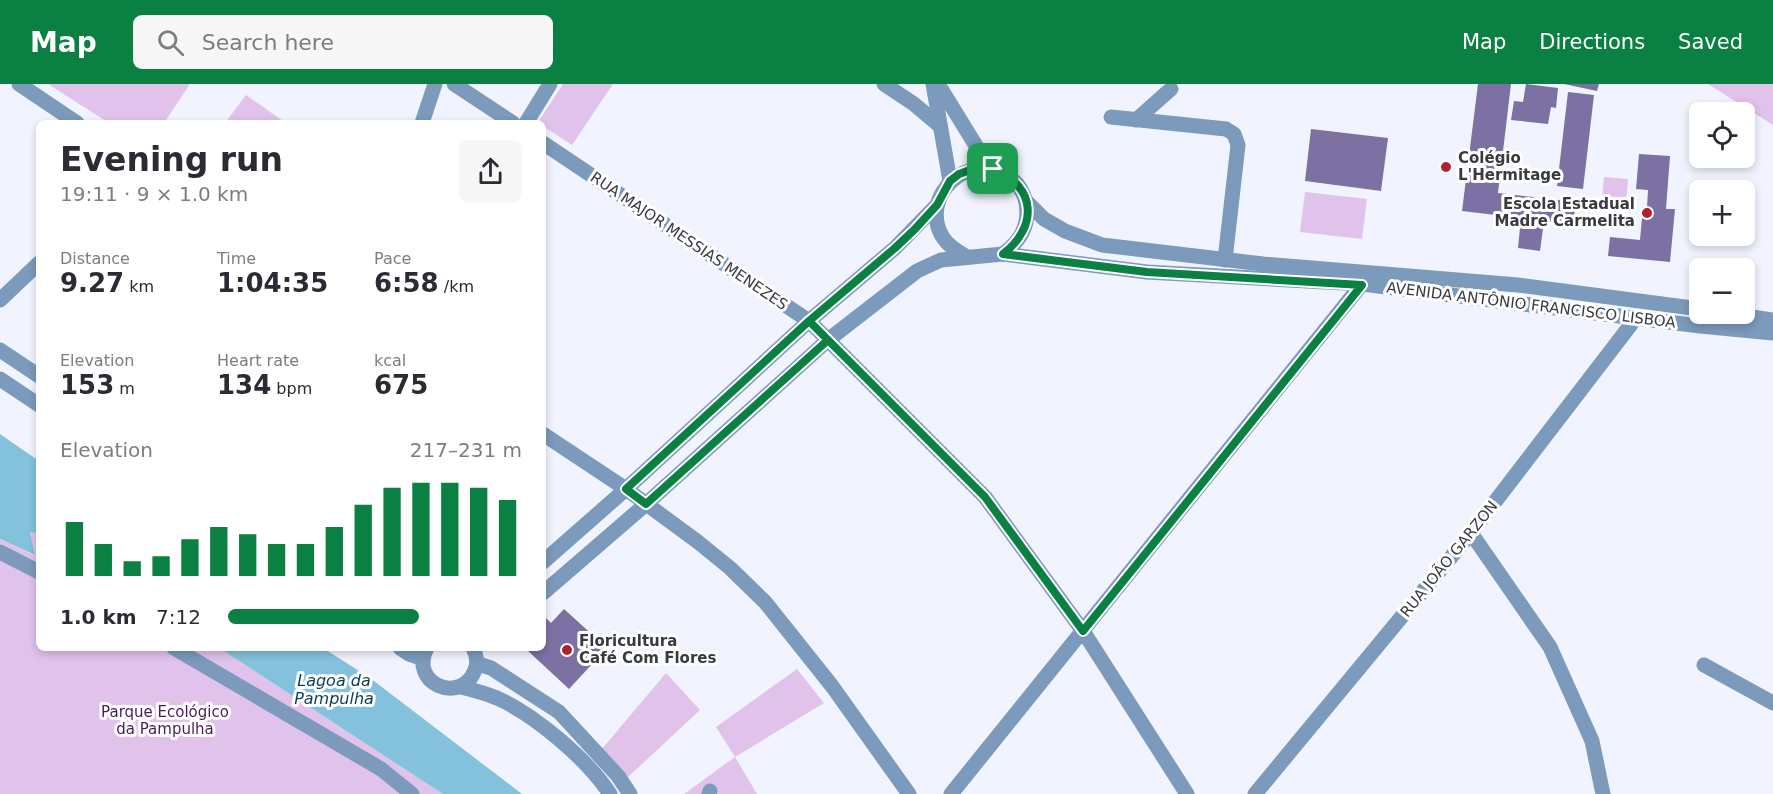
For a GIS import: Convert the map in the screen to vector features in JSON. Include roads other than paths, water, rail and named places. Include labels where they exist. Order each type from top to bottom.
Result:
[{"type":"street","points":[[19,84],[73,120]]},
{"type":"street","points":[[423,120],[435,84]]},
{"type":"street","points":[[454,84],[508,120]]},
{"type":"street","points":[[528,120],[550,84]]},
{"type":"street","points":[[884,84],[914,104],[940,126]]},
{"type":"street","points":[[933,84],[950,181]]},
{"type":"street","points":[[938,84],[986,162],[993,169]]},
{"type":"street","points":[[1136,120],[1171,89]]},
{"type":"street","points":[[1111,117],[1226,129],[1234,135],[1238,145],[1225,260]]},
{"type":"street","name":"RUA MAJOR MESSIAS MENEZES","points":[[546,145],[809,321],[985,497],[1083,631],[1187,794]]},
{"type":"street","points":[[546,559],[809,321],[895,248],[937,205],[950,181],[959,174],[981,168],[993,169],[1014,180],[1026,201],[1028,216],[1024,232],[1015,244],[1003,254],[941,260],[917,271],[828,340],[546,590]]},
{"type":"street","name":"AVENIDA ANTÔNIO FRANCISCO LISBOA","points":[[1026,201],[1044,219],[1065,231],[1102,245],[1225,260],[1518,285],[1689,308]]},
{"type":"street","points":[[937,205],[937,221],[942,236],[952,249],[967,257]]},
{"type":"street","name":"AVENIDA ANTÔNIO FRANCISCO LISBOA","points":[[1003,254],[1147,272],[1362,285],[1773,333]]},
{"type":"street","points":[[0,300],[36,266]]},
{"type":"street","points":[[951,794],[1362,285]]},
{"type":"street","points":[[1755,317],[1773,320]]},
{"type":"street","name":"RUA JOÃO GARZON","points":[[1255,794],[1471,533],[1636,318]]},
{"type":"street","points":[[0,350],[36,374]]},
{"type":"street","points":[[0,379],[36,403]]},
{"type":"street","points":[[546,436],[626,489],[706,548],[765,602],[832,686],[909,794]]},
{"type":"street","points":[[1471,533],[1550,647],[1592,741],[1603,794]]},
{"type":"street","points":[[0,552],[36,570]]},
{"type":"street","points":[[179,651],[381,769],[412,794]]},
{"type":"street","points":[[404,651],[409,654],[425,653],[425,672],[433,683],[446,688],[461,687],[496,698],[526,714],[573,752],[598,777],[610,794]]},
{"type":"street","points":[[461,687],[473,676],[476,653]]},
{"type":"street","points":[[476,653],[491,668],[559,712],[618,776],[630,794]]},
{"type":"street","points":[[1704,665],[1773,703]]},
{"type":"water","points":[[0,434],[36,459],[36,533],[30,532],[35,555],[0,539]]},
{"type":"water","name":"Lagoa da Pampulha","points":[[224,651],[328,651],[370,678],[522,794],[443,794]]},
{"type":"place","name":"Colégio L'Hermitage","points":[[1446,167]]},
{"type":"place","name":"Escola Estadual Madre Carmelita","points":[[1647,213]]},
{"type":"place","name":"Floricultura Café Com Flores","points":[[567,650]]},
{"type":"park label","name":"Parque Ecológico da Pampulha","points":[[165,720]]}]
